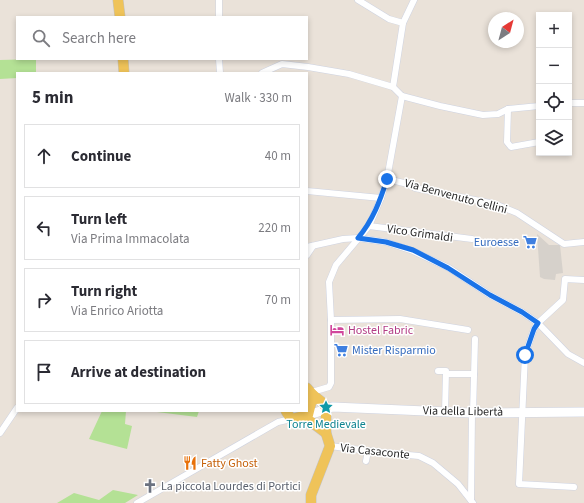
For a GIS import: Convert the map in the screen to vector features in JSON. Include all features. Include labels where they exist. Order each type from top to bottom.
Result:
[{"type":"main road","points":[[118,0],[120,16]]},
{"type":"main road","points":[[123,60],[124,72]]},
{"type":"main road","points":[[311,392],[323,403],[326,408],[326,433],[330,446],[311,495],[311,503]]},
{"type":"main road","points":[[294,415],[310,421],[326,433]]},
{"type":"street","points":[[219,0],[219,16]]},
{"type":"street","points":[[358,0],[389,19],[403,23]]},
{"type":"street","points":[[393,87],[403,23],[414,0]]},
{"type":"street","points":[[220,60],[220,72]]},
{"type":"street","points":[[264,72],[282,64],[288,64],[349,74],[393,87],[402,96],[483,115],[498,114],[508,109],[536,106]]},
{"type":"street","points":[[311,392],[328,387],[331,383],[331,320],[329,282],[336,265],[368,226],[381,198],[387,179],[402,96]]},
{"type":"street","points":[[572,103],[584,103]]},
{"type":"street","points":[[508,109],[507,142],[511,148],[536,143]]},
{"type":"street","name":"Via Benvenuto Cellini","points":[[387,179],[408,184],[415,188],[495,204],[517,213],[564,244],[584,242]]},
{"type":"street","points":[[308,191],[381,198]]},
{"type":"street","name":"Vico Grimaldi","points":[[368,226],[472,240]]},
{"type":"street","points":[[310,246],[343,239],[358,238],[386,242],[413,250],[448,268],[490,295],[522,312],[538,323],[568,354],[584,363]]},
{"type":"street","points":[[574,487],[519,484],[525,355],[534,329],[538,323],[563,300],[565,279],[584,280]]},
{"type":"street","points":[[331,320],[400,319],[468,330]]},
{"type":"street","points":[[472,501],[472,413],[475,339]]},
{"type":"street","points":[[438,371],[446,371],[446,374],[474,374]]},
{"type":"street","points":[[445,412],[446,374]]},
{"type":"street","name":"Via della Libertà","points":[[294,415],[318,413],[326,408],[333,407],[472,413],[584,412]]},
{"type":"street","points":[[0,433],[16,409]]},
{"type":"street","points":[[137,503],[278,422],[294,415]]},
{"type":"street","name":"Via Casaconte","points":[[330,446],[419,456],[433,464],[458,484],[472,501]]},
{"type":"street","points":[[366,462],[368,451]]},
{"type":"green space","points":[[0,60],[36,60],[36,72],[16,72],[16,78],[0,79]]},
{"type":"green space","points":[[102,412],[126,412],[125,424],[132,426],[127,449],[89,439]]},
{"type":"green space","points":[[157,412],[199,412],[197,417]]},
{"type":"green space","points":[[113,490],[138,495],[125,503],[57,503],[74,493],[99,500]]},
{"type":"shaded area","points":[[537,234],[549,245],[560,245],[563,273],[556,274],[555,280],[540,277]]},
{"type":"place","name":"Euroesse","points":[[530,242]]},
{"type":"place","name":"Hostel Fabric","points":[[337,330]]},
{"type":"place","name":"Mister Risparmio","points":[[341,350]]},
{"type":"place","name":"Torre Medievale","points":[[326,407]]},
{"type":"place","name":"Fatty Ghost","points":[[190,463]]},
{"type":"place","name":"La piccola Lourdes di Portici","points":[[150,486]]},
{"type":"route","points":[[387,179],[381,198],[368,226],[358,238],[386,242],[413,250],[448,268],[538,323],[534,329],[525,355]]}]
